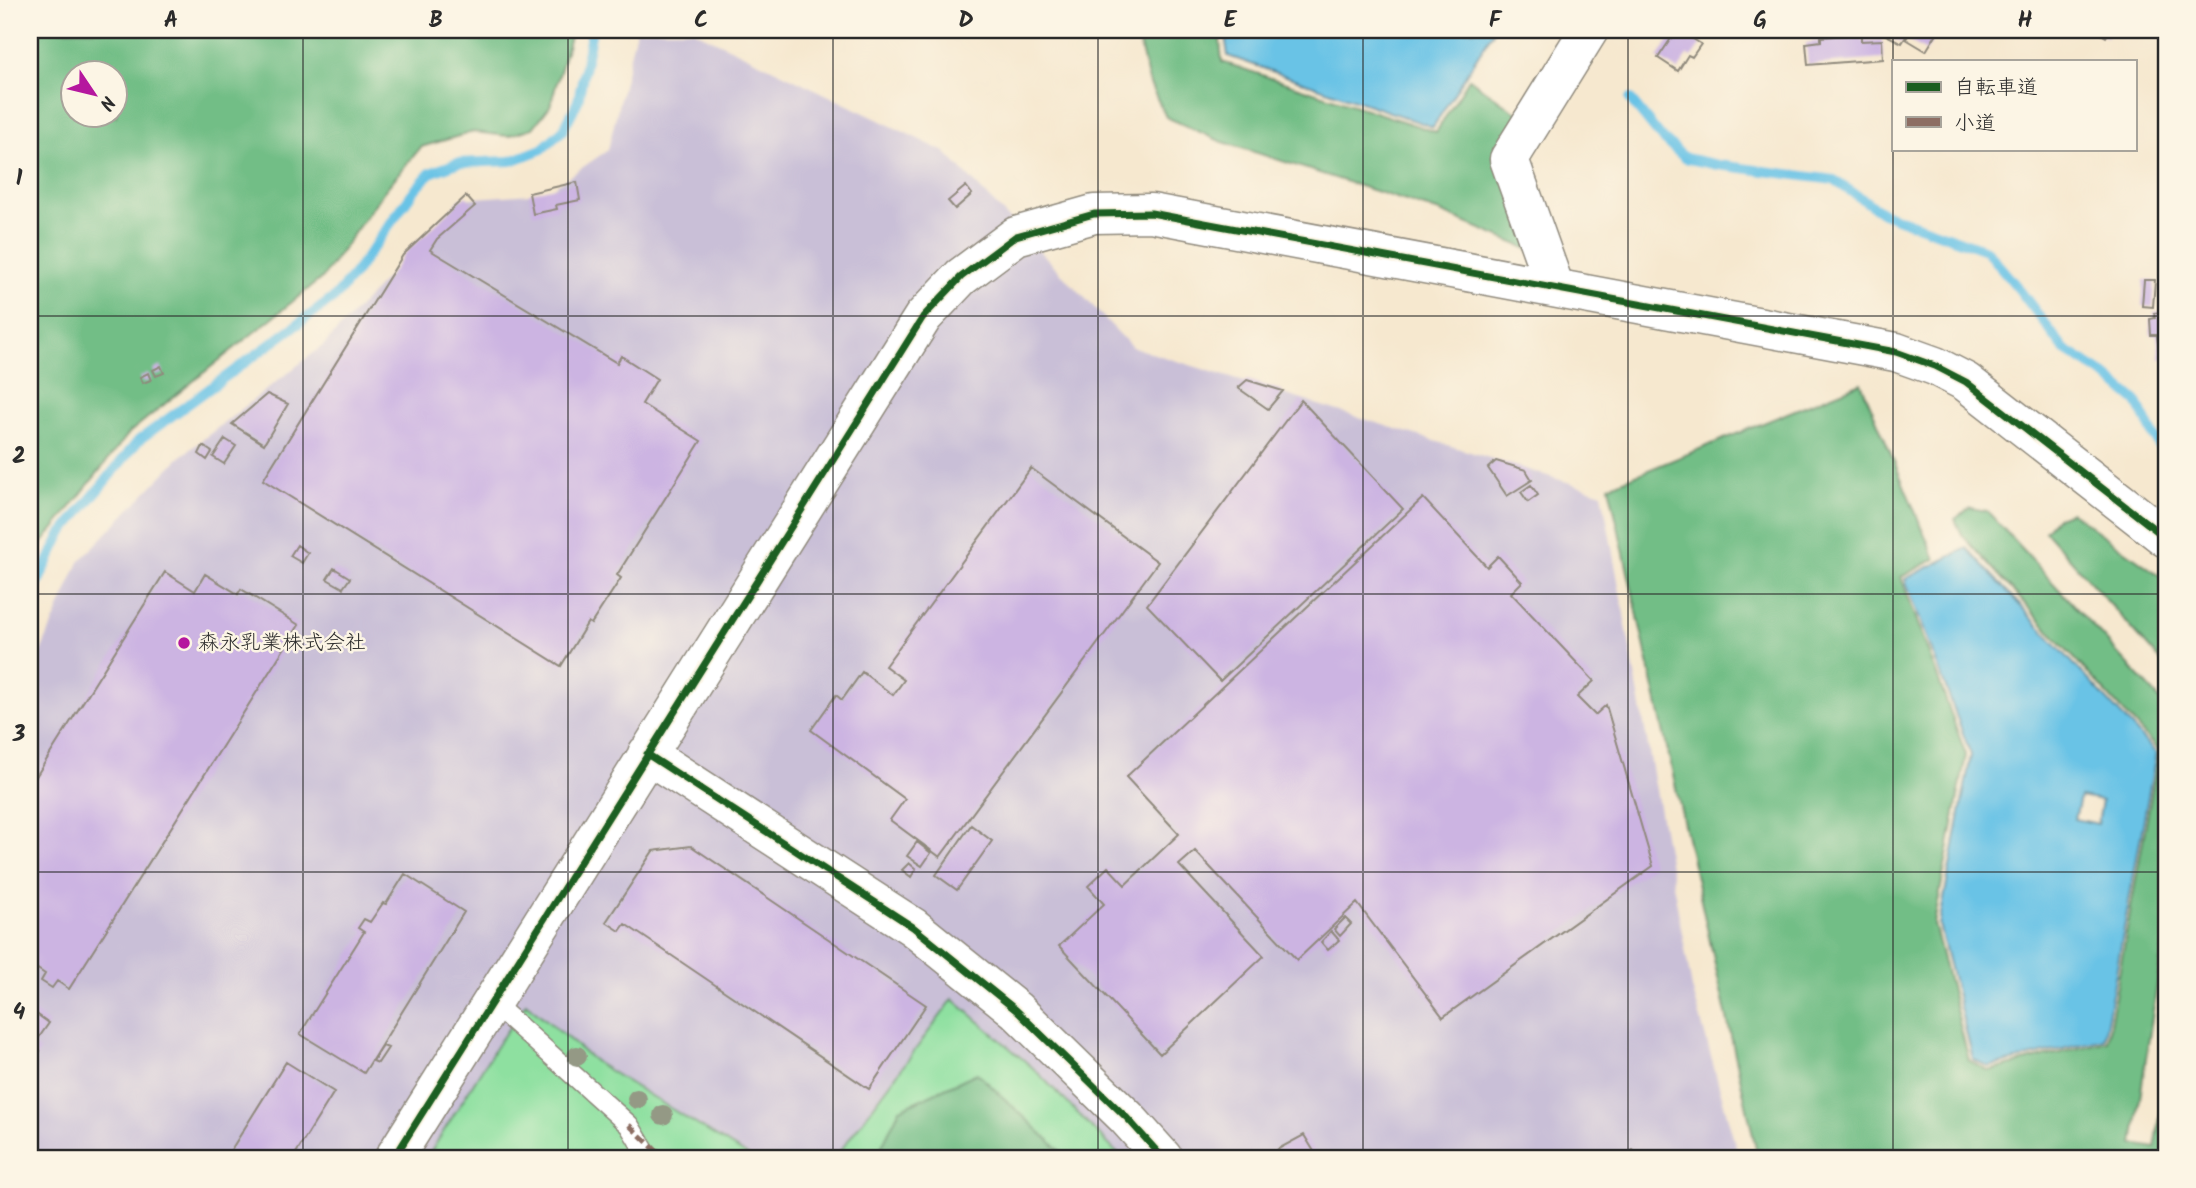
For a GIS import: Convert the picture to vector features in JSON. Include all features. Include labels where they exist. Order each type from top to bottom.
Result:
[{"type":"street","points":[[1555,288],[1509,159],[1590,30]]},
{"type":"street","points":[[394,1158],[923,317],[961,277],[1016,236],[1094,214],[1151,213],[1896,352],[1935,366],[1966,382],[2166,538]]},
{"type":"street","points":[[647,754],[913,927],[1016,1010],[1127,1118],[1163,1158]]},
{"type":"lane","points":[[492,1002],[629,1125],[649,1158]]},
{"type":"shaded area","points":[[636,30],[693,30],[945,152],[1132,347],[1602,493],[1692,988],[1739,1158],[30,1158],[30,677],[79,562],[179,458],[325,344],[460,199],[545,193],[608,150]]},
{"type":"green space","points":[[30,30],[572,30],[550,106],[533,128],[508,136],[473,132],[421,147],[384,191],[323,277],[130,432],[37,550],[30,564]]},
{"type":"green space","points":[[1136,30],[1226,30],[1220,41],[1222,62],[1436,132],[1469,79],[1520,115],[1530,250],[1440,212],[1220,141],[1166,117],[1149,82]]},
{"type":"green space","points":[[1861,383],[1935,559],[1901,577],[1966,755],[1934,924],[1969,1060],[1988,1071],[2107,1041],[2159,751],[1962,535],[1955,519],[1970,508],[1987,511],[2166,706],[2166,925],[2133,1144],[2155,1148],[2166,1082],[2166,1158],[1758,1158],[1609,486]]},
{"type":"green space","points":[[2071,512],[2166,580],[2166,667],[2045,531],[2057,517]]},
{"type":"green space","points":[[953,999],[1033,1068],[1122,1158],[835,1158]]},
{"type":"green space","points":[[526,1003],[597,1063],[751,1158],[427,1158]]},
{"type":"green space","points":[[977,1073],[1068,1158],[876,1158],[900,1109]]},
{"type":"water","points":[[1234,30],[1494,30],[1433,127],[1228,56],[1226,42]]},
{"type":"water","points":[[1967,548],[2156,753],[2104,1039],[1988,1067],[1973,1059],[1939,925],[1971,755],[1905,579]],"holes":[[[2080,797],[2102,801],[2098,824],[2075,819]]]},
{"type":"building","points":[[1876,30],[1910,30],[1902,43]]},
{"type":"building","points":[[1911,30],[1939,30],[1926,51],[1906,39]]},
{"type":"building","points":[[2094,30],[2110,30],[2106,37]]},
{"type":"building","points":[[2147,30],[2164,30],[2160,38]]},
{"type":"building","points":[[1680,31],[1701,44],[1692,57],[1688,55],[1678,71],[1658,58],[1674,34],[1676,36]]},
{"type":"building","points":[[1861,34],[1861,41],[1882,40],[1883,59],[1808,65],[1806,43],[1821,41],[1821,37]]},
{"type":"building","points":[[577,182],[580,200],[533,214],[529,193]]},
{"type":"building","points":[[966,186],[972,194],[955,209],[948,201]]},
{"type":"building","points":[[466,196],[475,206],[437,239],[430,250],[617,363],[621,356],[657,379],[642,404],[701,441],[617,575],[621,578],[591,624],[588,622],[561,666],[263,480],[403,255]]},
{"type":"building","points":[[2144,280],[2155,280],[2153,307],[2142,306]]},
{"type":"building","points":[[2166,312],[2166,358],[2160,359],[2157,335],[2151,335],[2150,319],[2155,318],[2154,313]]},
{"type":"building","points":[[161,366],[164,373],[156,376],[153,370]]},
{"type":"building","points":[[148,373],[151,380],[143,383],[140,377]]},
{"type":"building","points":[[1247,380],[1283,391],[1268,409],[1238,388]]},
{"type":"building","points":[[267,394],[288,404],[264,444],[232,424]]},
{"type":"building","points":[[1301,400],[1403,509],[1220,681],[1147,605]]},
{"type":"building","points":[[225,439],[236,446],[224,464],[213,457]]},
{"type":"building","points":[[203,446],[212,452],[207,460],[199,454]]},
{"type":"building","points":[[1496,461],[1526,470],[1532,480],[1507,496],[1488,468]]},
{"type":"building","points":[[1031,468],[1158,562],[940,857],[890,820],[905,799],[811,730],[836,695],[842,700],[862,672],[893,695],[904,680],[885,666]]},
{"type":"building","points":[[1531,485],[1538,495],[1528,502],[1521,492]]},
{"type":"building","points":[[1423,498],[1487,567],[1498,556],[1522,582],[1511,593],[1594,681],[1577,697],[1595,715],[1606,705],[1653,866],[1443,1017],[1357,903],[1297,960],[1195,851],[1179,865],[1264,956],[1160,1054],[1059,946],[1104,904],[1088,886],[1108,867],[1125,885],[1179,834],[1126,777]]},
{"type":"building","points":[[297,545],[308,553],[302,563],[290,556]]},
{"type":"building","points":[[334,568],[350,578],[343,588],[327,579]]},
{"type":"building","points":[[165,572],[195,591],[205,574],[238,594],[241,589],[299,625],[69,989],[57,981],[52,988],[41,981],[45,974],[30,964],[30,786]]},
{"type":"building","points":[[971,825],[992,841],[957,890],[936,875]]},
{"type":"building","points":[[917,842],[931,853],[922,866],[907,856]]},
{"type":"building","points":[[691,846],[926,1005],[869,1089],[625,924],[620,931],[606,922],[653,851]]},
{"type":"building","points":[[909,863],[916,869],[911,877],[902,870]]},
{"type":"building","points":[[405,874],[464,912],[364,1073],[300,1034],[364,932],[358,928],[364,919],[370,922],[383,903],[386,904]]},
{"type":"building","points":[[1345,918],[1351,924],[1340,936],[1334,929]]},
{"type":"building","points":[[1331,931],[1339,940],[1328,950],[1321,942]]},
{"type":"building","points":[[31,1010],[49,1023],[33,1046],[40,1051],[35,1059],[30,1055]]},
{"type":"building","points":[[383,1046],[388,1048],[378,1063],[373,1061]]},
{"type":"building","points":[[286,1062],[334,1092],[293,1158],[226,1158]]},
{"type":"building","points":[[1304,1135],[1318,1158],[1285,1158],[1278,1149]]},
{"type":"building","points":[[1633,1150],[1639,1158],[1621,1158]]},
{"type":"building","points":[[1275,1152],[1279,1158],[1265,1158]]},
{"type":"waterway","points":[[30,599],[61,535],[139,440],[335,297],[430,173],[457,163],[511,161],[542,149],[563,130],[578,101],[592,30]]},
{"type":"waterway","points":[[1630,99],[1660,136],[1685,158],[1718,165],[1834,180],[1883,213],[1986,250],[2064,349],[2105,375],[2137,402],[2166,460]]},
{"type":"marked path","points":[[629,1125],[664,1158]]},
{"type":"cycle path","points":[[394,1158],[923,317],[961,277],[1016,236],[1094,214],[1151,213],[1896,352],[1935,366],[1966,382],[2166,538]]},
{"type":"cycle path","points":[[647,754],[913,927],[1016,1010],[1127,1118],[1163,1158]]},
{"type":"place","name":"森永乳業株式会社","points":[[184,643]]}]
